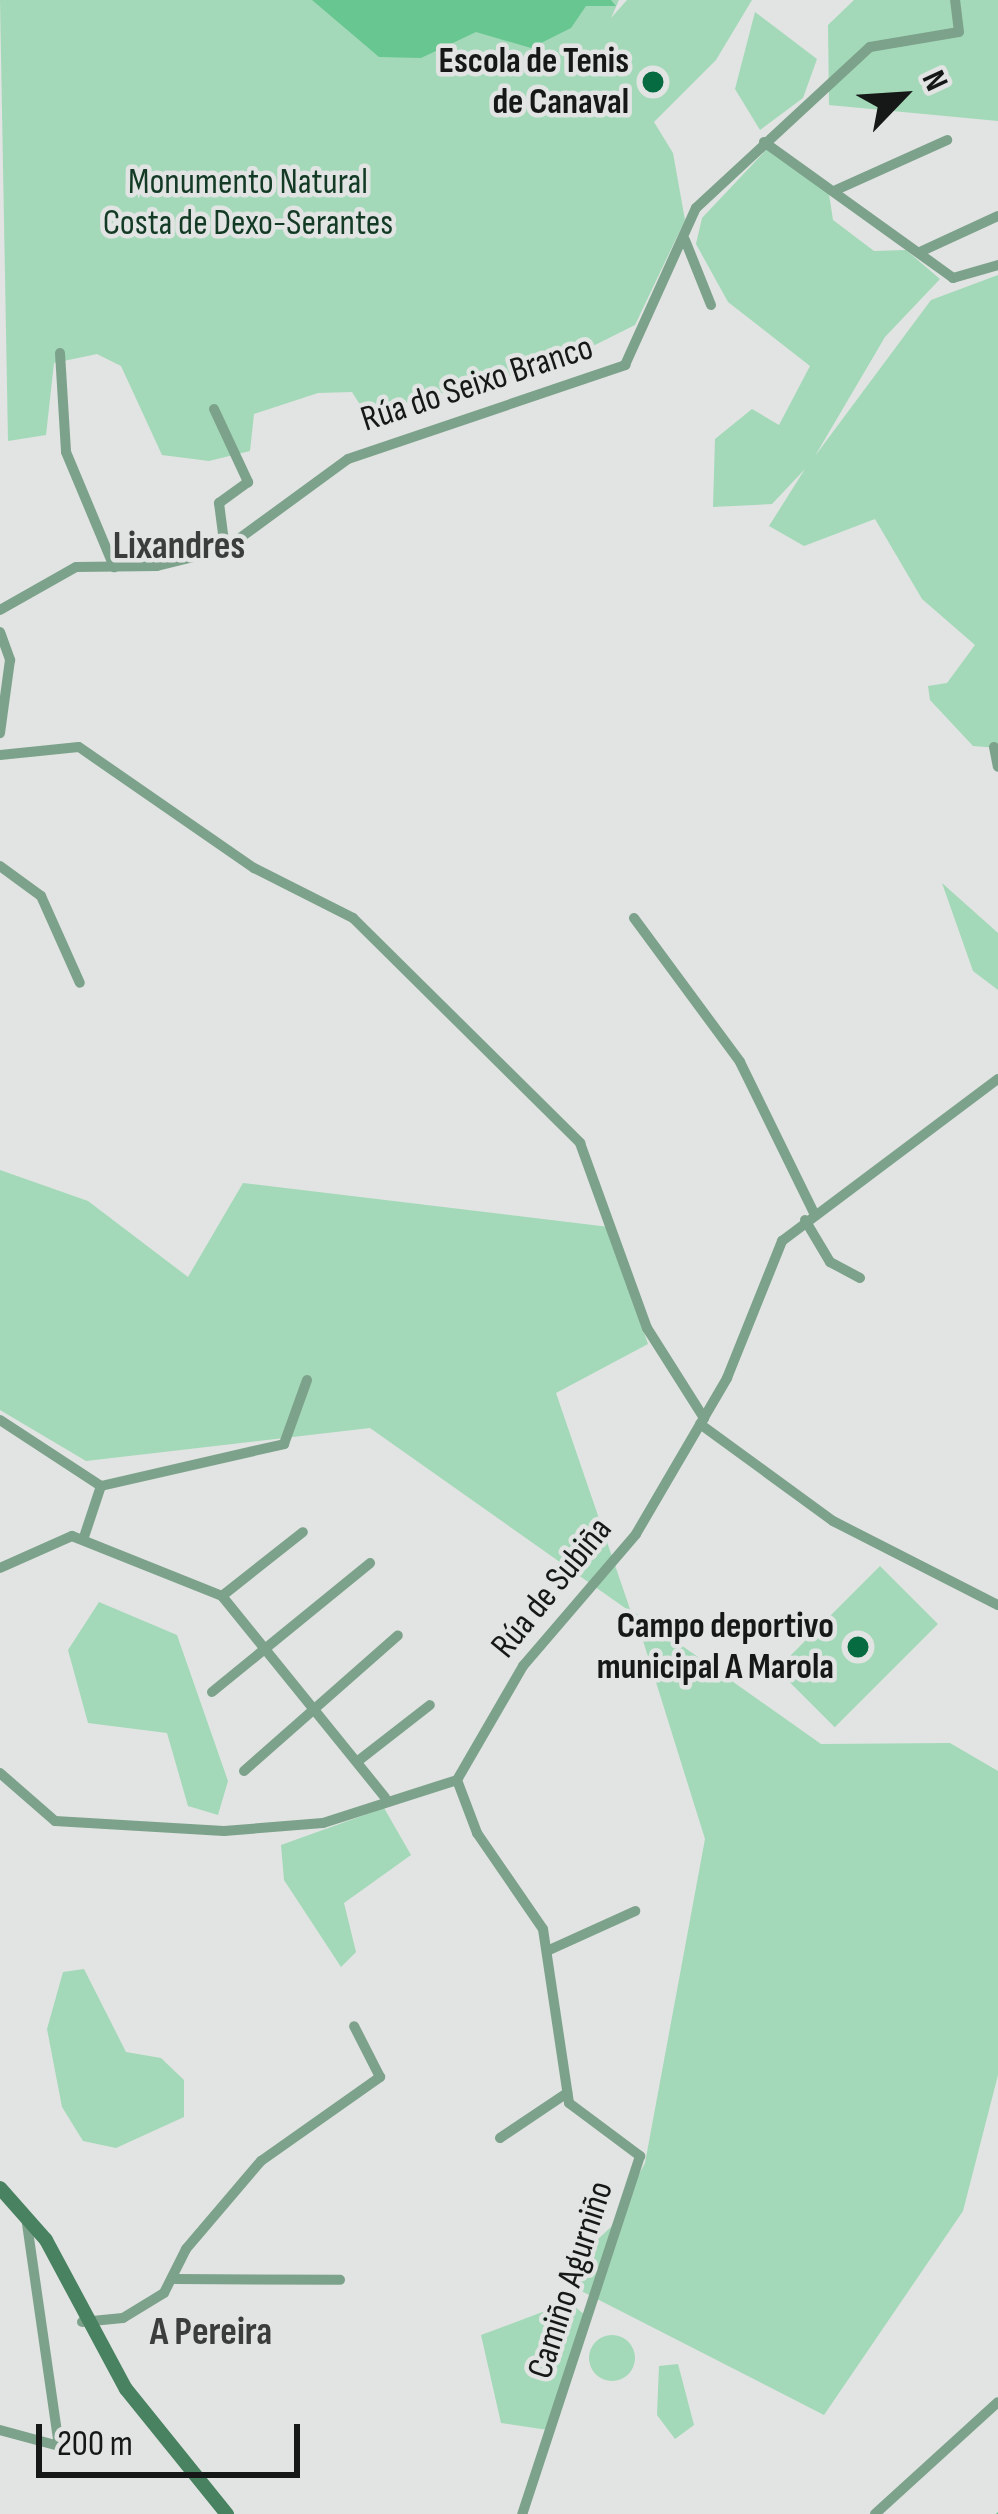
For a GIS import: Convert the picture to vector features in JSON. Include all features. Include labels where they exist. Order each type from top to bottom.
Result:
[{"type":"main road","points":[[0,2188],[26,2216],[82,2322],[227,2514]]},
{"type":"street","name":"Rúa do Seixo Branco","points":[[0,610],[76,567],[225,549],[348,459],[625,365],[696,208],[870,47],[959,32],[955,0]]},
{"type":"street","points":[[836,190],[947,140]]},
{"type":"street","points":[[764,142],[922,251],[953,278],[998,266]]},
{"type":"street","points":[[922,251],[998,216]]},
{"type":"street","points":[[685,240],[711,305]]},
{"type":"street","points":[[60,353],[66,452],[114,566]]},
{"type":"street","points":[[214,409],[248,482],[219,503],[225,549]]},
{"type":"street","points":[[0,632],[0,733]]},
{"type":"street","points":[[994,746],[998,767]]},
{"type":"street","points":[[0,755],[79,747],[254,868],[353,918],[580,1143],[647,1328],[702,1421],[833,1521],[998,1605]]},
{"type":"street","points":[[0,866],[40,896],[80,983]]},
{"type":"street","points":[[634,918],[740,1062],[830,1262],[860,1278]]},
{"type":"street","name":"Rúa de Subiña","points":[[457,1780],[523,1666],[636,1534],[702,1421],[763,1275],[810,1218],[998,1079]]},
{"type":"street","points":[[0,1420],[101,1486],[284,1444],[307,1380]]},
{"type":"street","points":[[84,1538],[101,1486]]},
{"type":"street","points":[[221,1596],[302,1532]]},
{"type":"street","points":[[0,1568],[57,1537],[84,1538],[221,1596],[385,1798]]},
{"type":"street","points":[[212,1692],[370,1563]]},
{"type":"street","points":[[244,1771],[312,1705],[398,1634]]},
{"type":"street","points":[[358,1761],[430,1705]]},
{"type":"street","points":[[0,1773],[55,1822],[284,1830],[457,1780],[547,1951],[567,2093],[500,2138]]},
{"type":"street","points":[[547,1951],[635,1911]]},
{"type":"street","points":[[82,2322],[123,2318],[175,2279],[186,2249],[261,2162],[380,2077],[354,2026]]},
{"type":"street","name":"Camiño Agurniño","points":[[522,2514],[640,2156],[592,2130],[567,2093]]},
{"type":"street","points":[[0,2430],[58,2446],[26,2216]]},
{"type":"street","points":[[175,2279],[340,2280]]},
{"type":"street","points":[[875,2514],[998,2402]]},
{"type":"green space","name":"Monumento Natural Costa de Dexo-Serantes","points":[[0,0],[619,0],[611,18],[627,0],[752,0],[716,60],[654,122],[673,153],[685,220],[635,325],[561,362],[405,403],[364,411],[352,392],[318,393],[254,414],[250,451],[209,461],[162,455],[121,366],[97,354],[54,363],[46,435],[8,441]]},
{"type":"green space","points":[[854,0],[998,0],[998,121],[829,105],[828,25]]},
{"type":"green space","points":[[755,12],[817,59],[803,98],[760,130],[735,89]]},
{"type":"green space","points":[[768,148],[829,194],[833,220],[874,251],[906,250],[940,279],[885,337],[815,456],[931,300],[998,275],[998,748],[973,746],[930,700],[928,686],[947,683],[975,645],[922,599],[875,519],[804,546],[769,526],[805,469],[772,504],[713,507],[715,439],[752,409],[779,425],[810,366],[728,302],[696,244],[702,218]]},
{"type":"green space","points":[[942,883],[998,933],[998,990],[973,971]]},
{"type":"green space","points":[[0,1170],[88,1201],[188,1277],[243,1183],[609,1227],[648,1344],[556,1393],[630,1609],[821,1744],[950,1743],[998,1771],[998,2075],[963,2211],[824,2415],[556,2278],[611,2227],[645,2163],[705,1839],[635,1615],[370,1428],[86,1461],[0,1410]]},
{"type":"green space","name":"Campo deportivo municipal A Marola","points":[[880,1566],[938,1624],[835,1727],[777,1669]]},
{"type":"green space","points":[[99,1602],[177,1635],[228,1781],[218,1815],[188,1806],[167,1733],[88,1723],[68,1650]]},
{"type":"green space","points":[[384,1808],[411,1855],[344,1903],[356,1952],[341,1967],[284,1880],[281,1845]]},
{"type":"green space","points":[[84,1969],[126,2052],[161,2058],[184,2080],[184,2117],[116,2148],[83,2141],[62,2107],[47,2029],[63,1972]]},
{"type":"green space","points":[[569,2302],[585,2315],[548,2430],[501,2423],[481,2335]]},
{"type":"green space","points":[[612,2335],[628,2342],[635,2358],[628,2374],[612,2381],[596,2374],[589,2358],[596,2342]]},
{"type":"green space","points":[[678,2364],[694,2425],[675,2439],[657,2415],[659,2366]]},
{"type":"shaded area","points":[[312,0],[611,0],[616,6],[586,6],[571,28],[531,48],[476,32],[421,58],[379,57]]},
{"type":"place","name":"Escola de Tenis de Canaval","points":[[653,82]]},
{"type":"place","name":"Campo deportivo municipal A Marola","points":[[858,1647]]},
{"type":"district","name":"Lixandres","points":[[179,547]]},
{"type":"district","name":"A Pereira","points":[[211,2333]]}]
